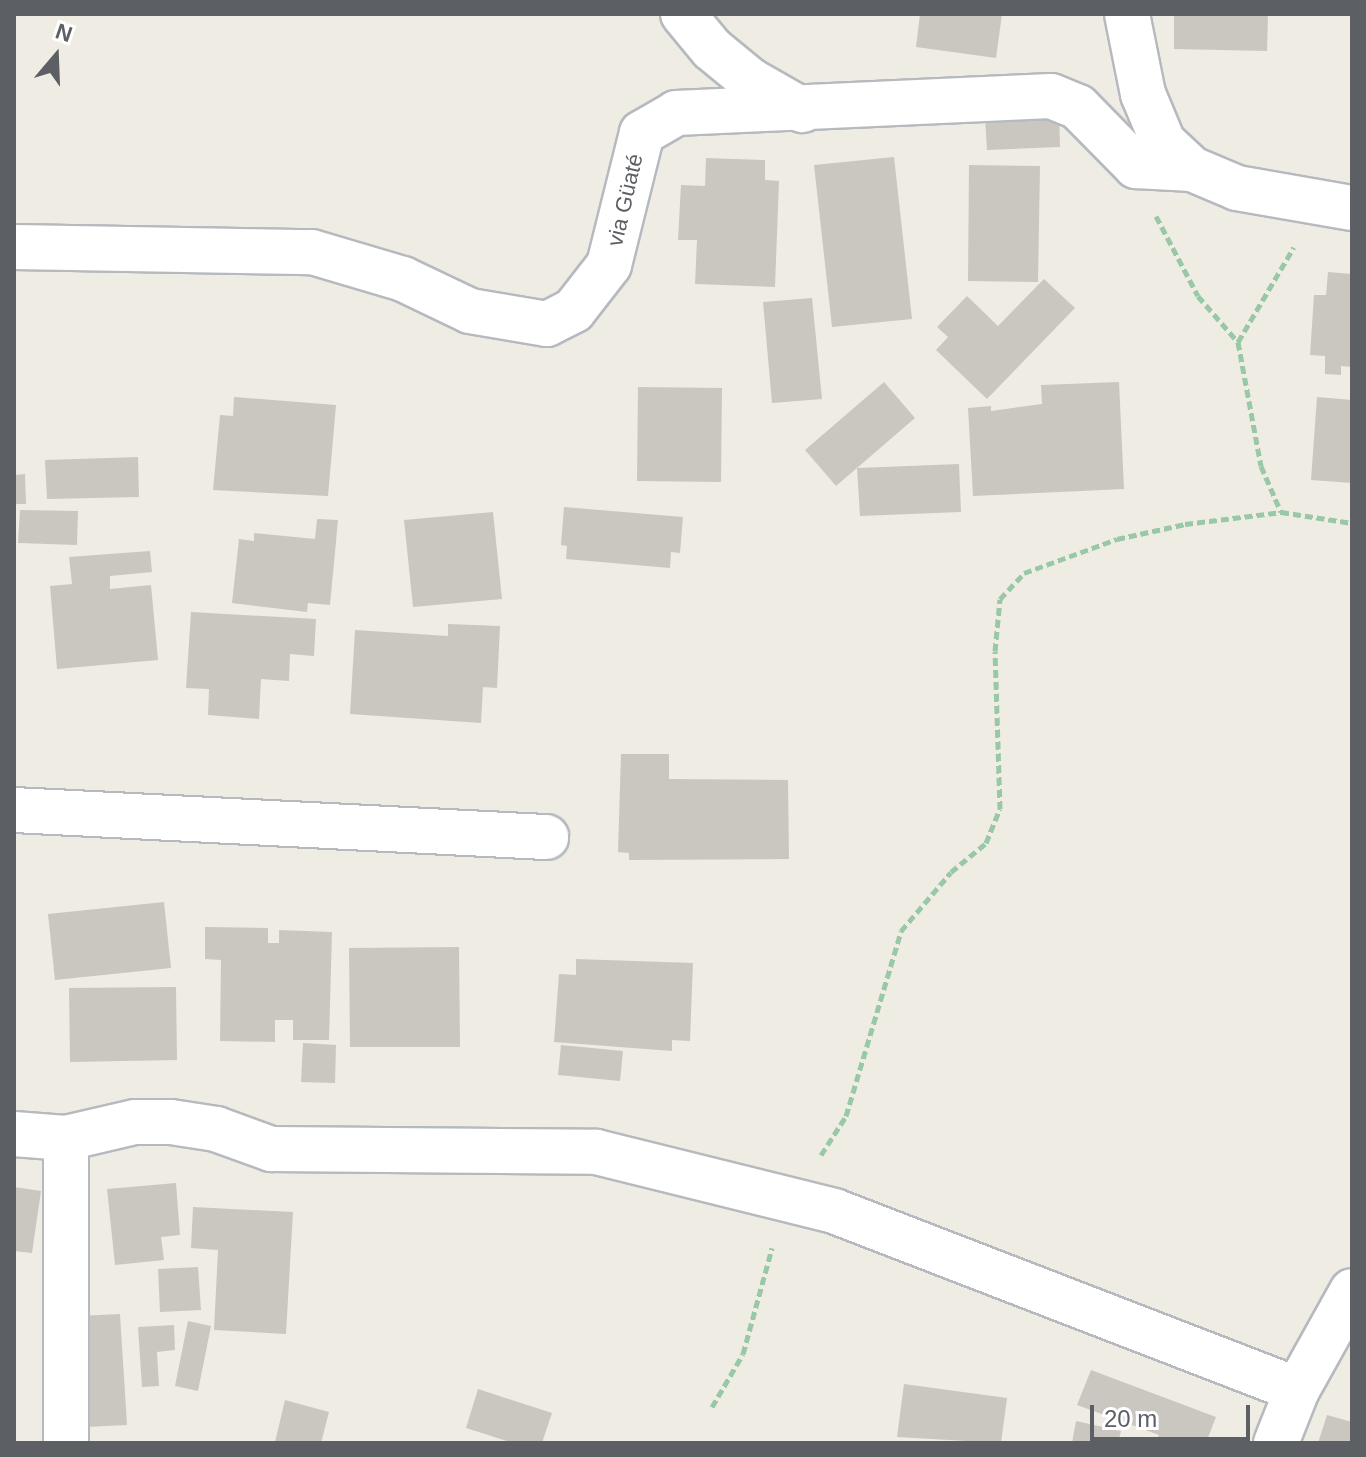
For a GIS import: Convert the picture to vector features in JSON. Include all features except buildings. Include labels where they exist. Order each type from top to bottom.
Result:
[{"type":"street","points":[[683,14],[712,49],[751,81],[802,110]]},
{"type":"street","points":[[1127,14],[1143,94],[1163,142],[1192,169]]},
{"type":"street","name":"via Güaté","points":[[14,247],[312,252],[381,270],[470,311],[547,324],[574,310],[609,265],[642,133],[676,113],[802,110],[1051,96],[1078,107],[1136,166]]},
{"type":"street","points":[[1136,166],[1192,169],[1237,188],[1342,206]]},
{"type":"street","points":[[14,810],[546,837]]},
{"type":"street","points":[[14,1134],[66,1138],[135,1122],[171,1122],[216,1129],[271,1149],[596,1152],[834,1211],[1297,1390]]},
{"type":"street","points":[[66,1138],[66,1443]]},
{"type":"street","points":[[1276,1443],[1297,1390],[1352,1291]]},
{"type":"path","points":[[1136,166],[1198,296],[1238,342],[1261,466],[1281,512]]},
{"type":"path","points":[[1238,342],[1281,262],[1342,206]]},
{"type":"path","points":[[712,1407],[743,1354],[788,1201],[846,1116],[901,931],[951,872],[986,843],[1000,809],[995,651],[1000,599],[1024,573],[1117,539],[1281,512],[1352,523]]}]
